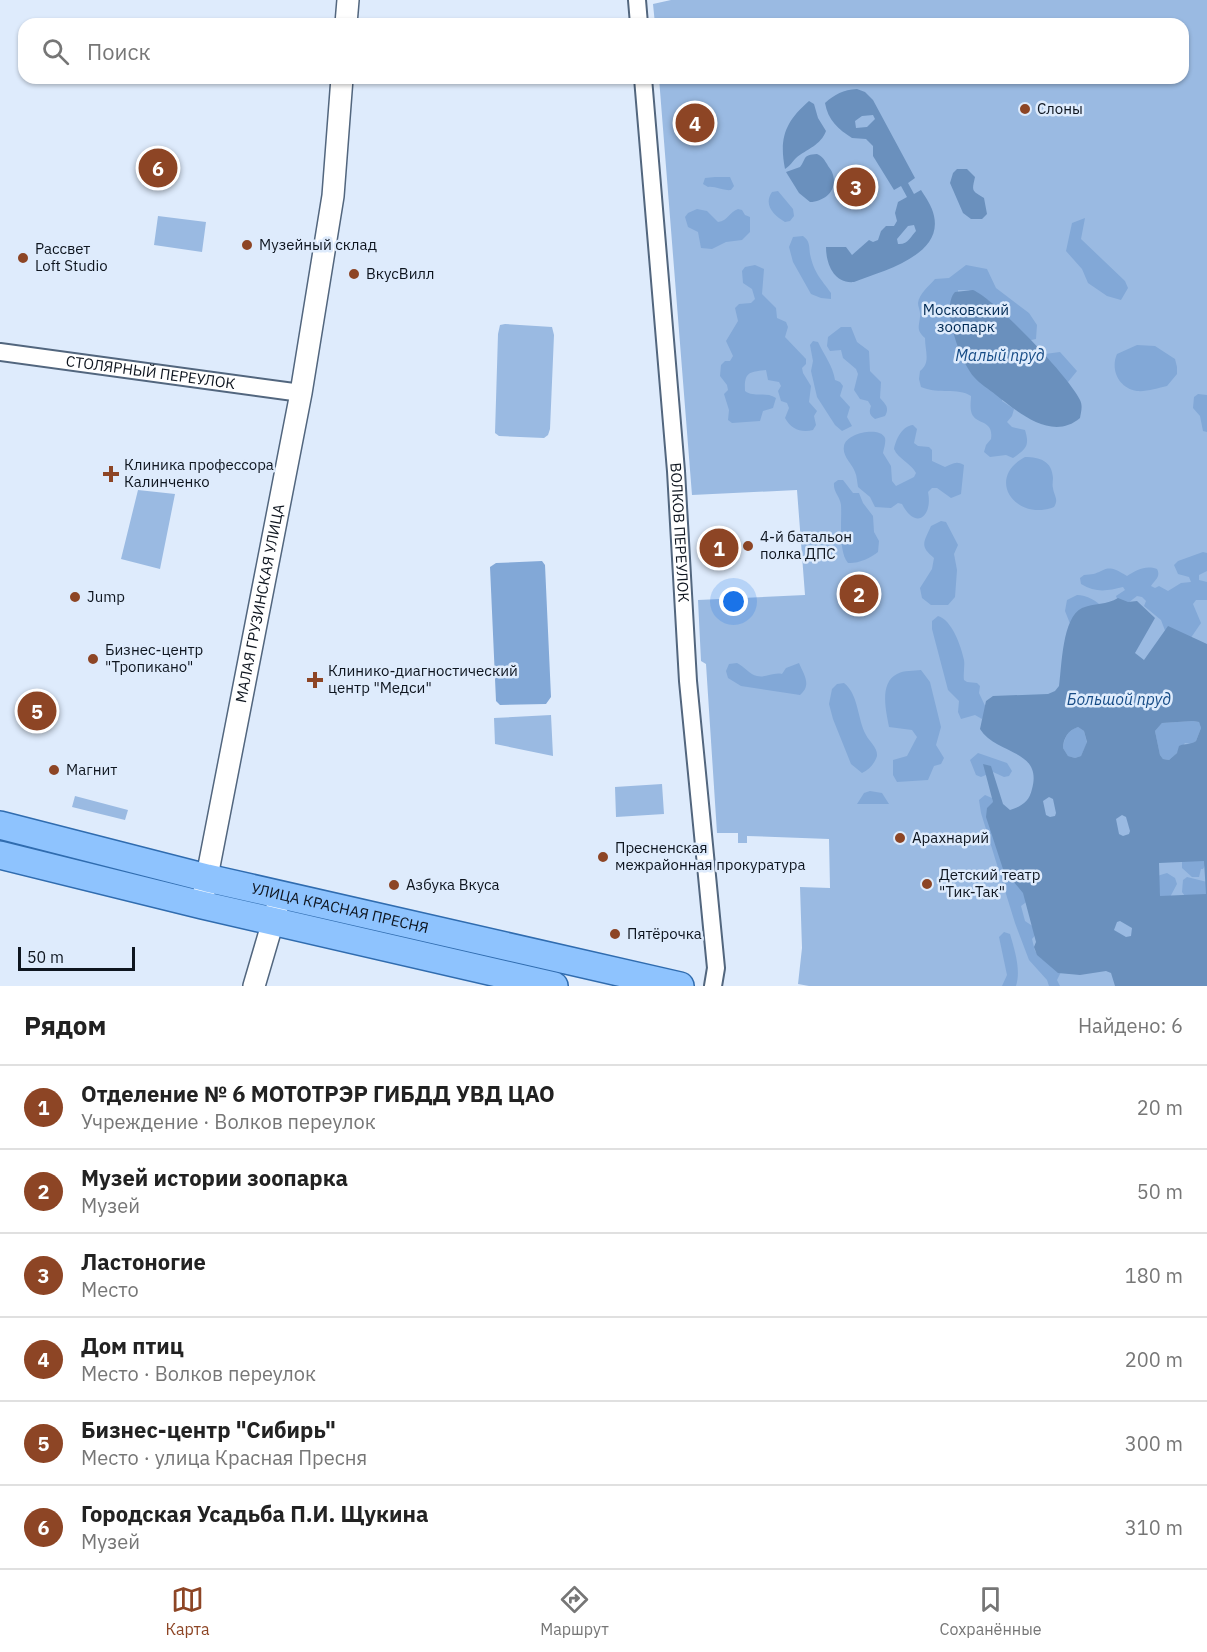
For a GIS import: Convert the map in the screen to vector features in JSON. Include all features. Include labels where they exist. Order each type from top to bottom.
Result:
[{"type":"main road","name":"УЛИЦА КРАСНАЯ ПРЕСНЯ","points":[[0,825],[207,878],[680,986]]},
{"type":"main road","name":"УЛИЦА КРАСНАЯ ПРЕСНЯ","points":[[0,855],[202,905],[554,986]]},
{"type":"street","points":[[346,18],[348,0]]},
{"type":"street","points":[[637,0],[638,18]]},
{"type":"street","name":"МАЛАЯ ГРУЗИНСКАЯ УЛИЦА","points":[[202,905],[301,393],[333,196],[342,84]]},
{"type":"street","name":"ВОЛКОВ ПЕРЕУЛОК","points":[[644,84],[675,460],[688,681],[716,968],[713,986]]},
{"type":"street","name":"СТОЛЯРНЫЙ ПЕРЕУЛОК","points":[[0,352],[301,393]]},
{"type":"street","points":[[254,986],[281,894]]},
{"type":"green space","name":"Московский зоопарк","points":[[671,0],[1207,0],[1207,986],[809,986],[798,984],[802,948],[800,887],[830,888],[829,839],[747,836],[747,843],[738,843],[738,833],[717,833],[706,664],[701,661],[698,600],[805,595],[797,490],[692,495],[659,84],[1189,84],[1189,18],[654,18],[653,4]]},
{"type":"green space","points":[[730,177],[734,186],[728,190],[703,184],[705,178]]},
{"type":"green space","points":[[778,191],[793,209],[794,216],[790,221],[781,220],[769,206],[772,192]]},
{"type":"green space","points":[[697,209],[707,211],[718,222],[724,220],[735,210],[742,210],[750,217],[750,232],[742,240],[726,242],[712,249],[701,248],[698,232],[688,227],[685,217]]},
{"type":"green space","points":[[158,216],[206,222],[202,252],[154,245]]},
{"type":"green space","points":[[1085,218],[1081,239],[1125,281],[1128,288],[1121,300],[1107,296],[1088,283],[1082,269],[1066,251],[1072,223]]},
{"type":"green space","points":[[803,236],[808,242],[818,275],[831,293],[831,299],[811,294],[793,262],[789,247],[793,237]]},
{"type":"green space","points":[[755,265],[764,269],[762,294],[776,308],[777,318],[786,322],[788,327],[785,337],[806,359],[806,364],[802,368],[811,386],[809,402],[817,411],[814,416],[816,425],[813,430],[797,429],[787,422],[785,418],[789,408],[787,403],[781,401],[778,391],[781,386],[779,382],[768,380],[766,370],[749,374],[745,380],[745,391],[776,398],[773,408],[763,411],[760,421],[732,423],[728,420],[729,410],[724,394],[728,390],[720,376],[721,365],[725,361],[730,361],[733,356],[726,341],[738,321],[735,308],[739,304],[751,303],[755,299],[752,289],[743,283],[742,271],[745,267]]},
{"type":"green space","points":[[966,265],[987,269],[996,288],[1029,313],[1037,325],[1036,339],[1022,342],[997,315],[989,301],[969,290],[958,290],[958,295],[1003,394],[1002,401],[1014,409],[1007,422],[1012,427],[1025,430],[1026,447],[1013,458],[1006,455],[990,457],[984,452],[991,439],[991,432],[987,425],[973,416],[971,396],[966,393],[935,391],[921,387],[919,379],[927,356],[925,338],[919,328],[920,296],[935,279],[949,278]]},
{"type":"green space","points":[[500,325],[552,327],[554,335],[550,429],[544,438],[499,436],[495,433],[498,334]]},
{"type":"green space","points":[[841,327],[851,327],[857,342],[869,351],[870,371],[881,382],[880,398],[887,408],[885,416],[875,419],[872,416],[868,401],[860,399],[854,390],[858,374],[856,369],[843,358],[841,350],[830,351],[827,346],[828,337]]},
{"type":"green space","points":[[813,341],[818,342],[835,380],[843,386],[840,396],[850,407],[847,417],[852,426],[842,431],[835,425],[817,397],[811,371],[813,361],[810,345]]},
{"type":"green space","points":[[1137,345],[1155,346],[1175,359],[1177,374],[1167,386],[1137,391],[1121,382],[1115,366],[1117,354]]},
{"type":"green space","points":[[1060,352],[1077,371],[1068,382],[1038,362],[1045,354]]},
{"type":"green space","points":[[1198,394],[1207,395],[1207,432],[1203,431],[1200,416],[1193,408],[1194,397]]},
{"type":"green space","points":[[913,425],[917,429],[914,443],[932,450],[932,461],[945,467],[956,463],[964,465],[961,494],[951,498],[937,488],[932,488],[928,492],[929,501],[926,513],[918,518],[907,512],[902,504],[898,503],[891,508],[875,507],[870,497],[858,487],[856,474],[844,450],[846,441],[857,435],[870,432],[882,434],[885,438],[883,453],[891,466],[892,481],[896,486],[914,477],[916,473],[894,449],[900,434]]},
{"type":"green space","points":[[1025,457],[1040,459],[1048,464],[1053,478],[1056,500],[1054,507],[1040,510],[1028,509],[1018,504],[1010,496],[1006,486],[1007,476],[1013,466]]},
{"type":"green space","points":[[838,480],[843,480],[853,493],[859,493],[873,516],[874,532],[879,541],[878,552],[856,563],[848,563],[843,551],[841,505],[834,486]]},
{"type":"green space","points":[[138,490],[175,494],[160,569],[121,559]]},
{"type":"green space","points":[[941,521],[946,522],[958,545],[954,554],[957,570],[955,597],[948,605],[931,605],[922,598],[920,588],[932,569],[934,558],[926,550],[924,544],[931,526]]},
{"type":"green space","points":[[1203,552],[1207,553],[1207,571],[1199,575],[1199,580],[1207,582],[1207,600],[1196,600],[1193,604],[1201,623],[1188,642],[1169,641],[1161,620],[1144,606],[1146,601],[1142,597],[1137,596],[1128,603],[1118,601],[1116,596],[1125,590],[1123,587],[1102,590],[1081,584],[1080,578],[1084,575],[1108,569],[1119,571],[1127,576],[1138,570],[1149,568],[1157,569],[1158,572],[1151,586],[1155,588],[1159,586],[1168,591],[1181,583],[1191,582],[1189,577],[1178,574],[1174,565],[1178,561]]},
{"type":"green space","points":[[542,561],[545,565],[551,697],[546,704],[500,705],[496,701],[490,567],[496,563]]},
{"type":"green space","points":[[1077,595],[1092,599],[1104,609],[1071,626],[1065,611],[1067,600]]},
{"type":"green space","points":[[938,616],[952,628],[958,641],[964,660],[964,680],[980,686],[979,693],[987,710],[982,719],[975,715],[961,719],[958,712],[959,701],[948,690],[932,629],[932,621]]},
{"type":"green space","points":[[737,663],[752,674],[760,676],[782,674],[786,668],[799,663],[806,680],[806,687],[800,695],[741,686],[728,678],[726,671],[729,664]]},
{"type":"green space","points":[[921,670],[930,682],[941,727],[936,745],[944,758],[941,764],[934,766],[928,780],[897,782],[893,775],[893,760],[907,756],[917,737],[912,730],[889,727],[885,706],[886,691],[891,678],[897,674]]},
{"type":"green space","points":[[844,683],[855,700],[863,728],[877,753],[873,764],[862,773],[851,764],[829,704],[832,689],[837,684]]},
{"type":"green space","points":[[551,715],[553,756],[495,744],[494,718]]},
{"type":"green space","points":[[1199,722],[1201,728],[1196,741],[1192,744],[1185,743],[1169,760],[1163,759],[1155,731],[1162,723]]},
{"type":"green space","points":[[1078,727],[1084,731],[1087,743],[1081,756],[1075,758],[1068,756],[1063,748],[1067,735]]},
{"type":"green space","points":[[978,753],[1007,763],[1012,771],[1009,776],[1004,777],[993,772],[981,777],[976,775],[970,760]]},
{"type":"green space","points":[[662,784],[664,814],[616,817],[615,787]]},
{"type":"green space","points":[[870,791],[882,793],[889,804],[857,804],[864,793]]},
{"type":"green space","points":[[985,795],[992,798],[1003,840],[1029,900],[1021,906],[1025,921],[1034,927],[1037,933],[1032,939],[1035,951],[1042,959],[1050,959],[1061,972],[1057,980],[1060,986],[1049,986],[1047,980],[1029,960],[1015,923],[981,813],[979,800]]},
{"type":"green space","points":[[75,796],[128,810],[125,820],[72,807]]},
{"type":"green space","points":[[1191,852],[1207,862],[1201,869],[1199,877],[1192,877],[1182,868],[1182,859]]},
{"type":"green space","points":[[1167,873],[1175,878],[1177,884],[1169,899],[1161,903],[1157,876]]},
{"type":"green space","points":[[1187,877],[1207,882],[1207,903],[1190,903],[1182,892],[1183,880]]},
{"type":"green space","points":[[1004,932],[1010,934],[1018,967],[1016,986],[1002,986],[1007,975],[999,937]]},
{"type":"water","points":[[852,90],[865,92],[873,100],[915,178],[908,183],[914,194],[921,190],[930,205],[934,216],[934,230],[929,242],[908,260],[854,282],[847,282],[832,272],[826,247],[846,247],[852,255],[869,240],[873,242],[878,240],[881,231],[886,226],[894,226],[897,221],[895,213],[898,202],[907,197],[901,186],[894,190],[873,156],[873,146],[866,139],[852,138],[834,124],[825,103],[840,93]],"holes":[[[873,115],[875,119],[867,127],[856,128],[855,121],[862,116]],[[914,225],[916,231],[911,238],[907,242],[898,244],[897,239],[908,226]]]},
{"type":"water","points":[[809,101],[814,104],[818,118],[826,131],[817,143],[785,169],[783,148],[786,131],[794,116]]},
{"type":"water","points":[[817,154],[823,158],[832,171],[834,184],[826,197],[810,202],[799,193],[786,172],[800,167],[807,156]]},
{"type":"water","points":[[957,169],[967,169],[975,177],[974,190],[984,198],[987,214],[982,219],[971,219],[963,213],[950,183]]},
{"type":"water","name":"Малый пруд","points":[[973,290],[984,296],[1014,323],[1062,375],[1080,400],[1082,407],[1080,418],[1069,425],[1058,427],[1036,422],[1014,409],[974,377],[958,348],[950,310],[955,292]]},
{"type":"water","name":"Большой пруд","points":[[1118,598],[1128,602],[1137,601],[1155,618],[1135,653],[1144,660],[1168,626],[1207,644],[1207,986],[1115,986],[1111,973],[1106,971],[1080,975],[1058,973],[1037,955],[1034,947],[1036,942],[1023,893],[1003,869],[986,817],[987,808],[993,802],[983,764],[991,766],[1003,804],[1010,810],[1027,800],[1031,793],[1034,776],[1031,766],[1025,759],[996,744],[980,729],[986,701],[993,696],[1048,694],[1055,691],[1059,686],[1067,632],[1075,613],[1087,606]],"holes":[[[1193,721],[1199,722],[1201,728],[1196,741],[1179,746],[1177,753],[1169,760],[1163,759],[1160,755],[1155,731],[1162,723]],[[1078,727],[1084,731],[1087,742],[1081,756],[1075,758],[1068,756],[1063,748],[1065,738],[1071,730]],[[1049,797],[1053,799],[1056,813],[1055,816],[1046,815],[1043,801]],[[1122,815],[1126,817],[1129,834],[1123,836],[1119,834],[1116,819]],[[1204,861],[1206,894],[1160,896],[1159,863]],[[1120,921],[1132,928],[1131,936],[1126,937],[1114,930],[1117,922]]]},
{"type":"place","name":"Слоны","points":[[1025,109]]},
{"type":"place","name":"Дом птиц","points":[[695,123]]},
{"type":"place","name":"Городская Усадьба П.И. Щукина","points":[[158,168]]},
{"type":"place","name":"Ластоногие","points":[[856,187]]},
{"type":"place","name":"Музейный склад","points":[[247,245]]},
{"type":"place","name":"Рассвет Loft Studio","points":[[23,258]]},
{"type":"place","name":"ВкусВилл","points":[[354,274]]},
{"type":"place","name":"Клиника профессора Калинченко","points":[[111,474]]},
{"type":"place","name":"4-й батальон полка ДПС","points":[[748,546]]},
{"type":"place","name":"Отделение № 6 МОТОТРЭР ГИБДД УВД ЦАО","points":[[719,548]]},
{"type":"place","name":"Музей истории зоопарка","points":[[859,594]]},
{"type":"place","name":"Jump","points":[[75,597]]},
{"type":"place","name":"Бизнес-центр \"Тропикано\"","points":[[93,659]]},
{"type":"place","name":"Клинико-диагностический центр \"Медси\"","points":[[315,680]]},
{"type":"place","name":"Бизнес-центр \"Сибирь\"","points":[[37,711]]},
{"type":"place","name":"Магнит","points":[[54,770]]},
{"type":"place","name":"Арахнарий","points":[[900,838]]},
{"type":"place","name":"Пресненская межрайонная прокуратура","points":[[603,857]]},
{"type":"place","name":"Детский театр \"Тик-Так\"","points":[[927,884]]},
{"type":"place","name":"Азбука Вкуса","points":[[394,885]]},
{"type":"place","name":"Пятёрочка","points":[[615,934]]}]
